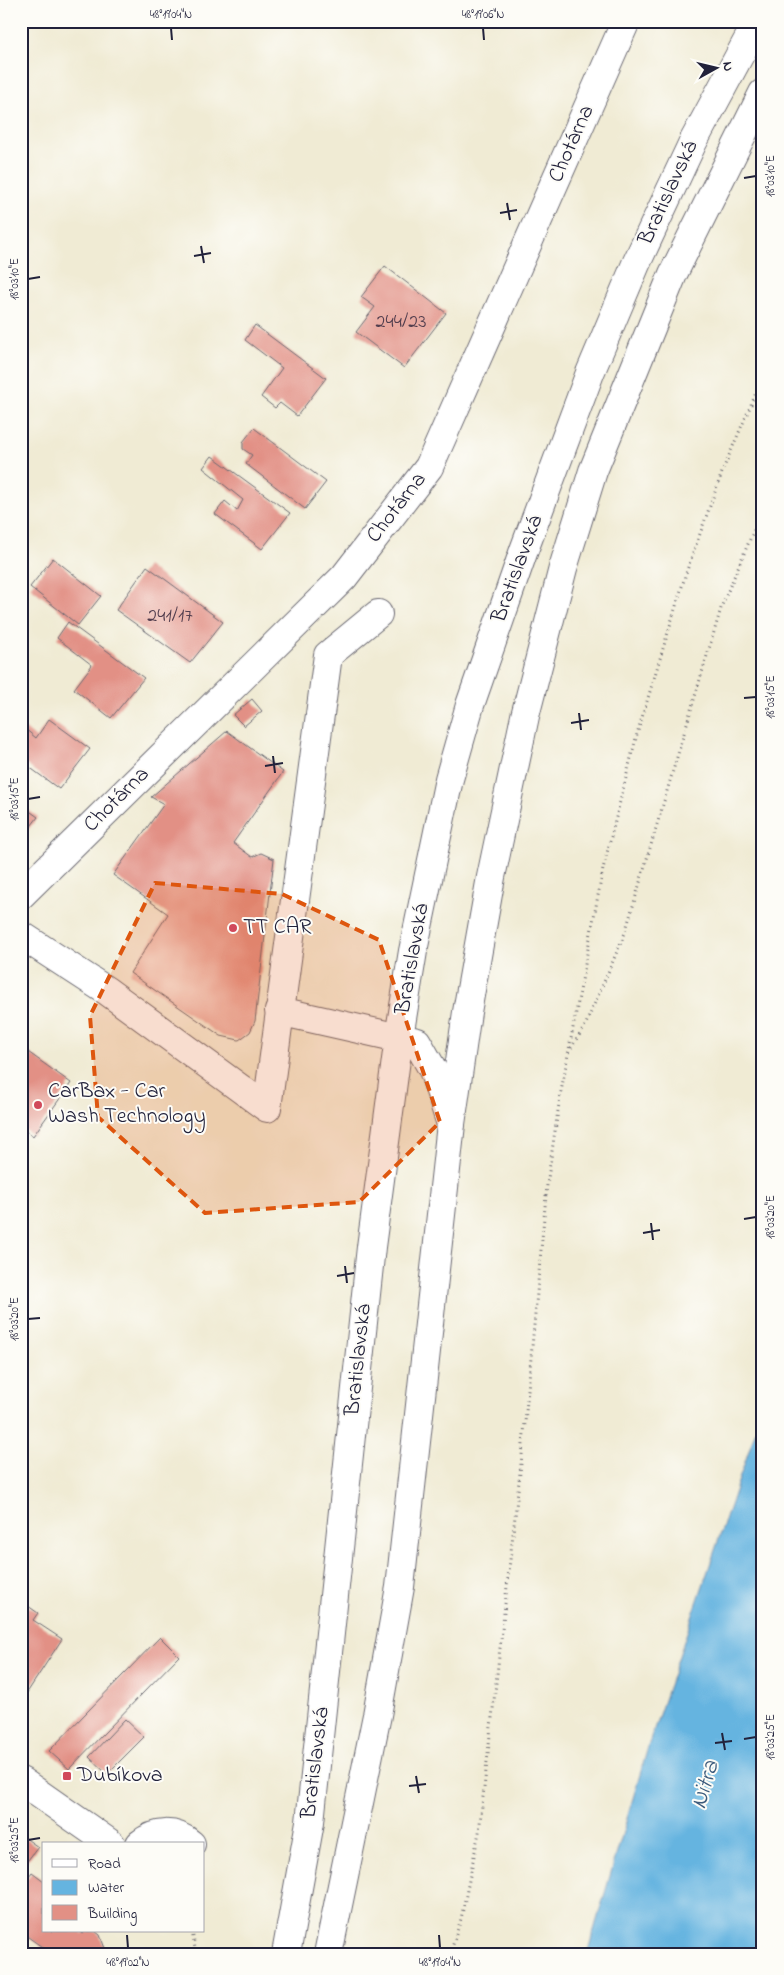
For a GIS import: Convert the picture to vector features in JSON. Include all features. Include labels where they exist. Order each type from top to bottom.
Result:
[{"type":"main road","name":"Chotárna","points":[[21,895],[344,576],[429,467],[626,21]]},
{"type":"main road","name":"Bratislavská","points":[[286,1954],[310,1822],[371,1246],[399,1037],[413,951],[449,779],[470,704],[520,559],[590,373],[636,264],[693,142],[758,21]]},
{"type":"main road","name":"Bratislavská","points":[[328,1954],[377,1715],[400,1587],[451,1124],[467,1012],[490,877],[525,716],[563,568],[594,471],[673,274],[763,93]]},
{"type":"main road","points":[[21,935],[107,991],[267,1108],[328,655],[378,614]]},
{"type":"main road","points":[[279,1011],[416,1042],[433,1070],[451,1124]]},
{"type":"main road","points":[[21,1782],[108,1842]]},
{"type":"main road","points":[[142,1842],[147,1838],[159,1834],[172,1834],[185,1838],[189,1842]]},
{"type":"path","points":[[450,1954],[461,1919],[479,1832],[522,1455],[547,1185],[560,1097],[603,869],[637,734],[687,570],[724,467],[763,377]]},
{"type":"path","points":[[569,1050],[585,1026],[625,933],[722,605],[763,508]]},
{"type":"path","points":[[192,1932],[196,1954]]},
{"type":"highlighted area","points":[[155,883],[282,894],[379,940],[440,1122],[359,1202],[205,1213],[98,1117],[90,1016]]},
{"type":"water","name":"Nitra","points":[[763,1409],[763,1954],[587,1954],[649,1744]]},
{"type":"building","points":[[385,266],[446,313],[404,368],[356,332],[375,307],[361,297]]},
{"type":"building","points":[[763,272],[763,283],[758,280]]},
{"type":"building","points":[[255,325],[326,378],[297,416],[280,403],[275,408],[261,397],[282,368],[245,340]]},
{"type":"building","points":[[254,428],[326,482],[305,509],[246,464],[252,455],[243,449],[243,442]]},
{"type":"building","points":[[212,456],[290,513],[262,549],[215,514],[225,501],[237,511],[243,500],[203,468]]},
{"type":"building","points":[[53,558],[101,596],[78,625],[30,587]]},
{"type":"building","points":[[147,566],[223,622],[190,663],[116,610]]},
{"type":"building","points":[[68,622],[144,678],[111,718],[74,689],[92,665],[57,638]]},
{"type":"building","points":[[252,699],[262,711],[244,726],[233,715]]},
{"type":"building","points":[[49,719],[90,749],[59,789],[21,761],[21,756],[25,751],[21,747],[21,732],[24,728],[36,738]]},
{"type":"building","points":[[227,731],[283,772],[233,843],[252,857],[261,853],[274,859],[255,1021],[250,1032],[239,1040],[221,1036],[130,973],[168,914],[113,875],[164,804],[151,797]]},
{"type":"building","points":[[21,805],[38,817],[21,839]]},
{"type":"building","name":"CarBax - Car Wash Technology","points":[[21,1047],[71,1083],[33,1136],[21,1127]]},
{"type":"building","points":[[21,1601],[38,1613],[33,1620],[62,1639],[21,1702]]},
{"type":"building","points":[[160,1637],[179,1656],[69,1769],[49,1751]]},
{"type":"building","points":[[125,1719],[144,1737],[107,1774],[89,1757]]},
{"type":"building","points":[[21,1835],[38,1847],[21,1869]]},
{"type":"building","points":[[32,1872],[42,1880],[42,1932],[81,1932],[83,1934],[84,1932],[96,1932],[100,1935],[107,1954],[52,1954],[21,1932],[21,1886]]},
{"type":"place","name":"TT CAR","points":[[233,928]]},
{"type":"place","name":"CarBax - Car Wash Technology","points":[[38,1105]]},
{"type":"place","name":"Dubíkova","points":[[67,1776]]}]
